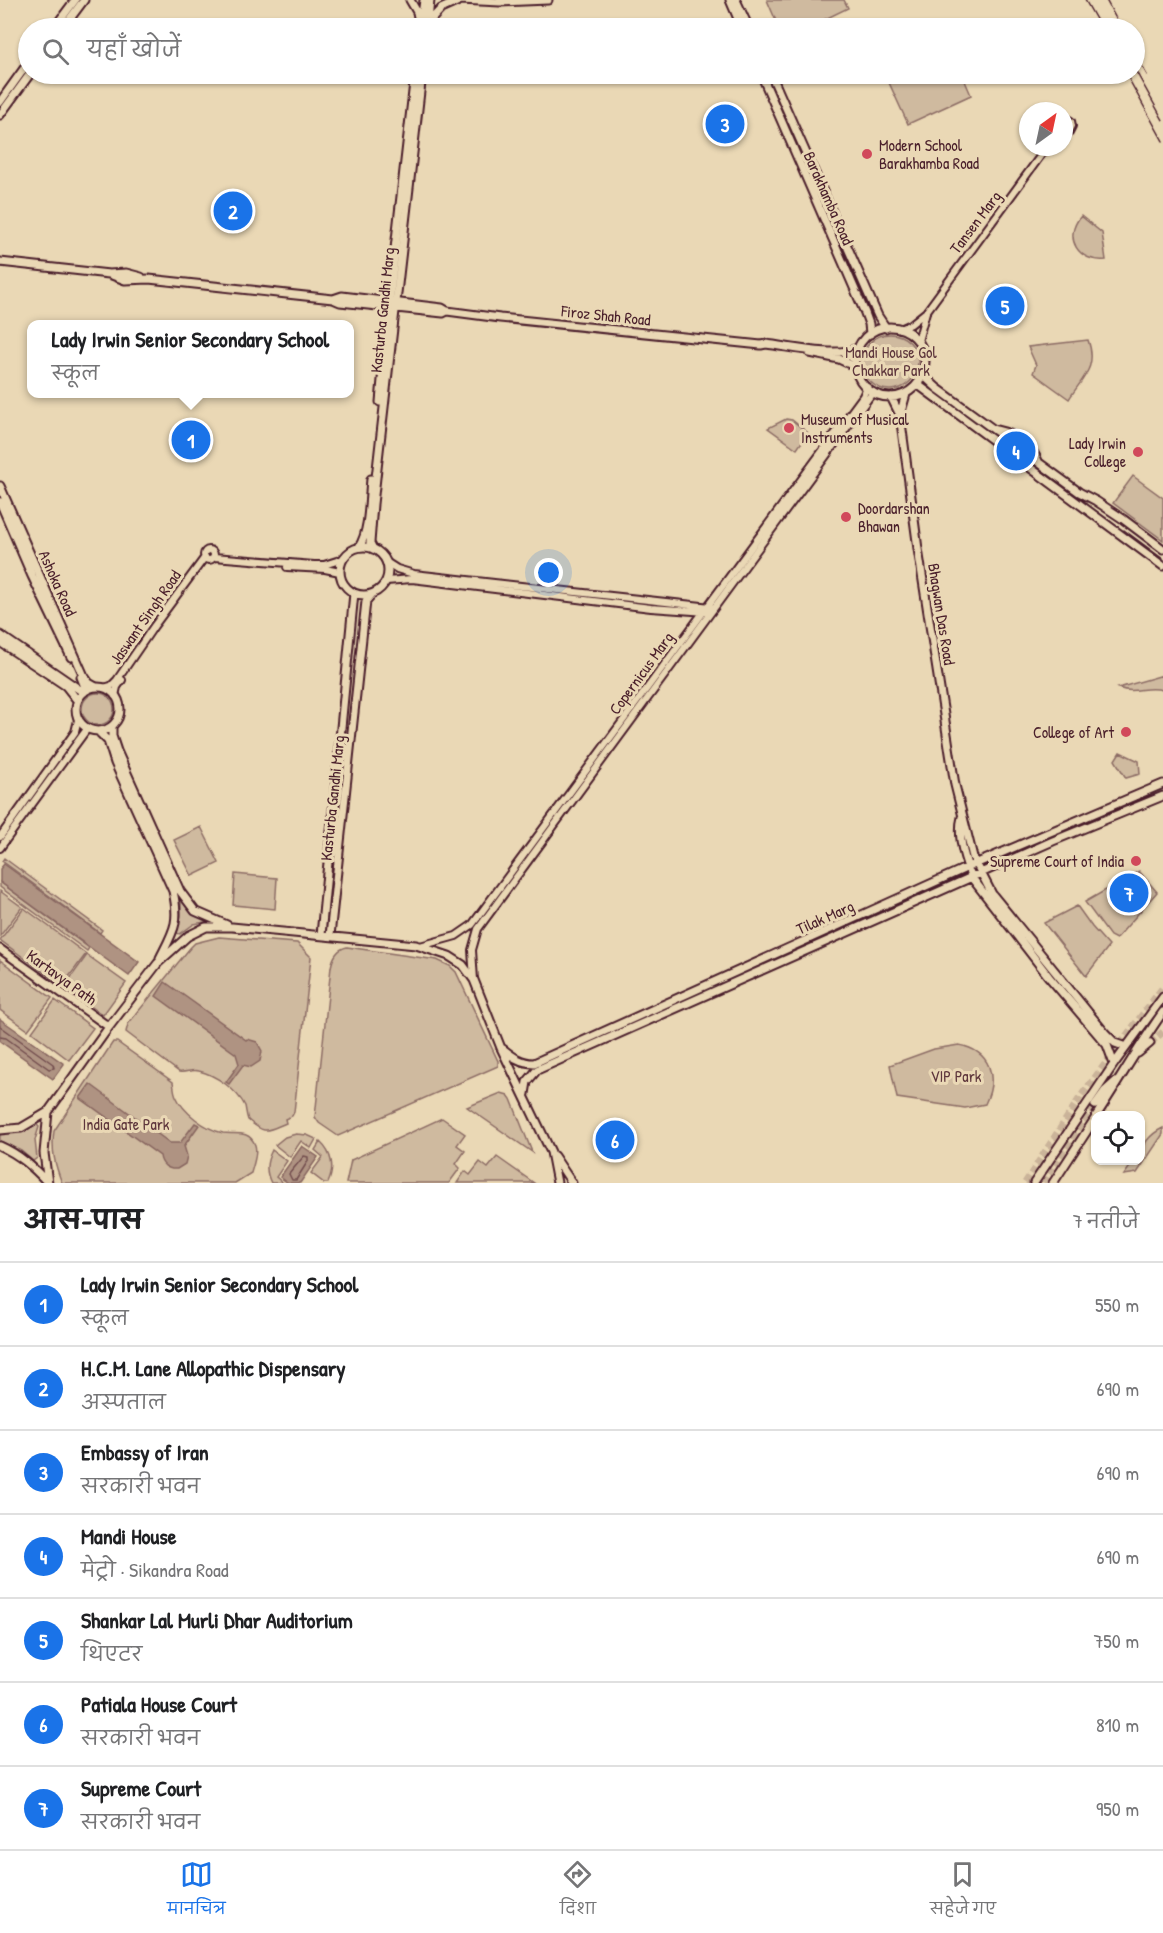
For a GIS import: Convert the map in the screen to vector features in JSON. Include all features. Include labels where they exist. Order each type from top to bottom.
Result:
[{"type":"main road","points":[[62,18],[75,0]]},
{"type":"main road","points":[[70,18],[84,0]]},
{"type":"main road","points":[[410,0],[420,18]]},
{"type":"main road","points":[[424,0],[424,18]]},
{"type":"main road","points":[[426,18],[430,0]]},
{"type":"main road","points":[[432,18],[441,9],[460,0],[500,2],[548,0]]},
{"type":"main road","points":[[730,0],[738,18]]},
{"type":"main road","points":[[736,0],[744,18]]},
{"type":"main road","points":[[0,102],[18,77]]},
{"type":"main road","points":[[0,115],[23,84]]},
{"type":"main road","name":"Kasturba Gandhi Marg","points":[[373,549],[370,543],[373,504],[414,84]]},
{"type":"main road","name":"Kasturba Gandhi Marg","points":[[359,547],[365,531],[421,84]]},
{"type":"main road","name":"Barakhamba Road","points":[[765,84],[865,313],[870,334]]},
{"type":"main road","name":"Barakhamba Road","points":[[775,84],[878,316],[886,328]]},
{"type":"main road","name":"Firoz Shah Road","points":[[0,262],[109,274],[126,273],[149,279],[333,299],[342,296],[392,305],[442,308],[447,311],[761,345],[836,352],[849,352],[859,348]]},
{"type":"main road","points":[[886,328],[900,329],[918,341],[925,358],[923,375],[906,394],[891,397],[870,390],[860,378],[856,367],[859,348],[870,334],[886,328]]},
{"type":"main road","name":"Firoz Shah Road","points":[[761,345],[836,358],[856,367]]},
{"type":"main road","points":[[923,375],[1039,464],[1123,519],[1163,549]]},
{"type":"main road","points":[[917,384],[1163,566]]},
{"type":"main road","name":"Bhagwan Das Road","points":[[900,415],[906,394]]},
{"type":"main road","name":"Bhagwan Das Road","points":[[891,397],[900,415],[918,549],[962,817],[976,864],[992,894],[1010,919],[1107,1045],[1114,1064]]},
{"type":"main road","name":"Ashoka Road","points":[[0,486],[84,676],[96,687]]},
{"type":"main road","name":"Ashoka Road","points":[[0,502],[32,576],[84,682],[84,692]]},
{"type":"main road","points":[[359,547],[373,549],[380,553],[386,562],[388,574],[386,581],[379,590],[372,594],[354,593],[344,585],[340,572],[343,559],[359,547]]},
{"type":"main road","name":"Kasturba Gandhi Marg","points":[[321,935],[354,593]]},
{"type":"main road","name":"Kasturba Gandhi Marg","points":[[330,936],[366,601],[372,594]]},
{"type":"main road","points":[[0,635],[84,692]]},
{"type":"main road","points":[[0,642],[66,686],[77,700]]},
{"type":"main road","points":[[158,963],[176,924],[176,891],[112,736],[112,727],[119,715],[118,702],[115,696],[104,688],[96,687],[84,692],[77,700],[75,708],[78,720],[87,729],[99,732],[108,741],[115,763],[176,891],[195,911],[232,927]]},
{"type":"main road","points":[[99,732],[112,727]]},
{"type":"main road","points":[[1161,785],[1163,795]]},
{"type":"main road","name":"Tilak Marg","points":[[501,1048],[512,1057],[525,1063],[534,1063],[968,867],[1046,836],[1161,785]]},
{"type":"main road","name":"Tilak Marg","points":[[526,1101],[527,1082],[537,1070],[1163,795]]},
{"type":"main road","name":"Bhagwan Das Road","points":[[962,817],[959,825],[972,878],[1088,1018],[1112,1041],[1126,1047]]},
{"type":"main road","points":[[0,1130],[21,1128],[48,1112],[158,963],[188,936],[206,927],[232,927],[321,935],[416,945],[449,956],[463,965],[474,980],[501,1048],[551,1152],[572,1183]]},
{"type":"main road","name":"Kartavya Path","points":[[0,949],[109,1027]]},
{"type":"main road","points":[[1034,1183],[1114,1064],[1163,997]]},
{"type":"main road","points":[[1099,1111],[1163,1012]]},
{"type":"main road","points":[[1130,1061],[1149,1043]]},
{"type":"main road","points":[[1095,1105],[1106,1090],[1124,1074]]},
{"type":"main road","points":[[48,1112],[44,1153],[48,1183]]},
{"type":"main road","points":[[1053,1183],[1091,1124]]},
{"type":"main road","points":[[0,1146],[19,1155],[32,1165],[48,1183]]},
{"type":"main road","points":[[551,1152],[557,1183]]},
{"type":"street","name":"Tansen Marg","points":[[900,329],[911,324],[926,312],[1041,156]]},
{"type":"street","name":"Tansen Marg","points":[[918,341],[926,312]]},
{"type":"street","name":"Copernicus Marg","points":[[474,980],[472,950],[475,927],[863,396],[870,390]]},
{"type":"street","points":[[210,558],[314,565],[343,559]]},
{"type":"street","points":[[210,558],[340,572]]},
{"type":"street","name":"Jaswant Singh Road","points":[[104,688],[111,686],[117,680],[154,626],[210,558]]},
{"type":"street","name":"Jaswant Singh Road","points":[[115,696],[120,682],[147,642],[210,558]]},
{"type":"street","points":[[386,562],[414,574],[708,609]]},
{"type":"street","points":[[386,581],[412,579],[651,608],[708,609]]},
{"type":"street","points":[[0,837],[75,732],[78,720]]},
{"type":"street","points":[[0,848],[87,729]]},
{"type":"street","name":"Copernicus Marg","points":[[416,945],[450,939],[475,927]]},
{"type":"green space","points":[[767,0],[844,0],[848,8],[828,18],[775,18]]},
{"type":"green space","points":[[890,84],[966,84],[971,95],[908,124]]},
{"type":"green space","points":[[1081,216],[1102,233],[1106,260],[1088,257],[1076,247],[1073,233]]},
{"type":"green space","name":"Mandi House Gol Chakkar Park","points":[[890,334],[901,336],[910,342],[916,351],[918,362],[916,373],[910,382],[901,388],[890,390],[879,388],[870,382],[864,373],[862,362],[864,351],[870,342],[879,336]]},
{"type":"green space","points":[[1088,340],[1091,349],[1090,365],[1069,399],[1033,373],[1036,365],[1028,347]]},
{"type":"green space","points":[[786,419],[792,420],[808,433],[797,449],[768,428]]},
{"type":"green space","points":[[1133,476],[1163,498],[1163,540],[1113,503]]},
{"type":"green space","points":[[1163,675],[1163,690],[1130,691],[1118,688]]},
{"type":"green space","points":[[98,693],[110,697],[114,709],[110,721],[98,725],[86,721],[82,709],[86,697]]},
{"type":"green space","points":[[1120,752],[1139,761],[1140,774],[1126,778],[1115,760]]},
{"type":"green space","points":[[201,827],[219,863],[192,876],[174,840]]},
{"type":"green space","points":[[4,858],[102,930],[100,933],[2,861]]},
{"type":"green space","points":[[1139,871],[1157,892],[1116,939],[1110,936],[1085,902]]},
{"type":"green space","points":[[235,874],[277,878],[275,909],[233,905]]},
{"type":"green space","points":[[0,882],[89,948],[87,951],[0,887]]},
{"type":"green space","points":[[0,891],[22,907],[0,936]]},
{"type":"green space","points":[[181,898],[194,912],[210,921],[194,924],[180,934],[176,933],[181,916]]},
{"type":"green space","points":[[1077,906],[1109,946],[1086,976],[1044,923]]},
{"type":"green space","points":[[24,908],[86,954],[62,986],[0,940]]},
{"type":"green space","points":[[219,937],[297,943],[311,957],[294,1112],[292,1116],[285,1119],[286,1123],[270,1130],[263,1130],[248,1120],[241,1100],[219,1080],[194,1070],[179,1072],[126,1032],[128,1024],[190,948],[195,943]]},
{"type":"green space","points":[[347,947],[437,960],[450,966],[456,972],[498,1061],[498,1066],[338,1136],[319,1123],[315,1117],[331,967],[336,954]]},
{"type":"green space","points":[[87,955],[126,983],[103,1015],[64,987]]},
{"type":"green space","points":[[0,960],[52,998],[28,1030],[0,1010]]},
{"type":"green space","points":[[55,1000],[93,1028],[69,1060],[32,1032]]},
{"type":"green space","name":"India Gate Park","points":[[113,1042],[117,1042],[173,1082],[179,1102],[202,1124],[223,1133],[249,1137],[256,1148],[251,1173],[235,1183],[62,1183],[54,1157],[54,1131]]},
{"type":"green space","name":"VIP Park","points":[[959,1045],[978,1053],[989,1067],[991,1084],[985,1104],[965,1108],[897,1098],[890,1065],[934,1049]]},
{"type":"green space","points":[[501,1093],[508,1095],[511,1099],[532,1152],[467,1107]]},
{"type":"green space","points":[[442,1118],[465,1134],[457,1145],[465,1151],[456,1164],[460,1168],[449,1183],[346,1183],[351,1160]]},
{"type":"green space","points":[[36,1124],[39,1127],[35,1140],[37,1158],[33,1161],[21,1151],[0,1141],[0,1134],[25,1130]]},
{"type":"green space","points":[[1163,1128],[1163,1134],[1145,1161],[1145,1145]]},
{"type":"green space","points":[[296,1134],[316,1139],[311,1148],[301,1141],[290,1157],[275,1145],[285,1137]]},
{"type":"green space","points":[[320,1142],[330,1156],[332,1166],[328,1183],[324,1183],[311,1173],[323,1157],[315,1150]]},
{"type":"green space","points":[[272,1150],[287,1161],[276,1177],[283,1183],[271,1183],[269,1179],[267,1166]]},
{"type":"green space","points":[[497,1157],[534,1183],[457,1183],[465,1171],[470,1175],[480,1162],[488,1168]]},
{"type":"green space","points":[[1131,1165],[1142,1165],[1137,1173],[1124,1175]]},
{"type":"water","points":[[4,864],[139,962],[129,976],[0,882],[0,869]]},
{"type":"water","points":[[165,982],[246,1040],[257,1042],[262,1051],[260,1061],[251,1067],[243,1065],[229,1084],[226,1082],[239,1064],[236,1054],[156,996]]},
{"type":"water","points":[[0,1019],[64,1064],[53,1079],[0,1041]]},
{"type":"water","points":[[90,1084],[170,1143],[180,1143],[195,1123],[199,1125],[184,1146],[187,1156],[185,1164],[177,1169],[167,1167],[160,1156],[80,1098]]},
{"type":"water","points":[[302,1146],[318,1157],[300,1183],[288,1183],[280,1177]]},
{"type":"tunnel","points":[[1025,1183],[1081,1096],[1163,987]]},
{"type":"tunnel","points":[[1150,1043],[1163,1032]]},
{"type":"tunnel","points":[[1044,1183],[1095,1105]]},
{"type":"railway","points":[[1085,0],[1095,18]]},
{"type":"railway","points":[[1106,0],[1116,18]]},
{"type":"railway","points":[[1145,71],[1147,75]]},
{"type":"railway","points":[[1132,84],[1163,141]]},
{"type":"railway","points":[[1143,84],[1163,120]]},
{"type":"railway","points":[[1124,530],[1163,559]]},
{"type":"place","name":"Embassy of Iran","points":[[725,124]]},
{"type":"place","name":"Modern School Barakhamba Road","points":[[867,154]]},
{"type":"place","name":"H.C.M. Lane Allopathic Dispensary","points":[[233,211]]},
{"type":"place","name":"Shankar Lal Murli Dhar Auditorium","points":[[1005,306]]},
{"type":"place","name":"Museum of Musical Instruments","points":[[789,428]]},
{"type":"place","name":"Lady Irwin Senior Secondary School","points":[[191,440]]},
{"type":"place","name":"Mandi House","points":[[1016,451]]},
{"type":"place","name":"Lady Irwin College","points":[[1138,452]]},
{"type":"place","name":"Doordarshan Bhawan","points":[[846,517]]},
{"type":"place","name":"College of Art","points":[[1126,732]]},
{"type":"place","name":"Supreme Court of India","points":[[1136,861]]},
{"type":"place","name":"Supreme Court","points":[[1129,893]]},
{"type":"place","name":"Patiala House Court","points":[[615,1140]]}]
